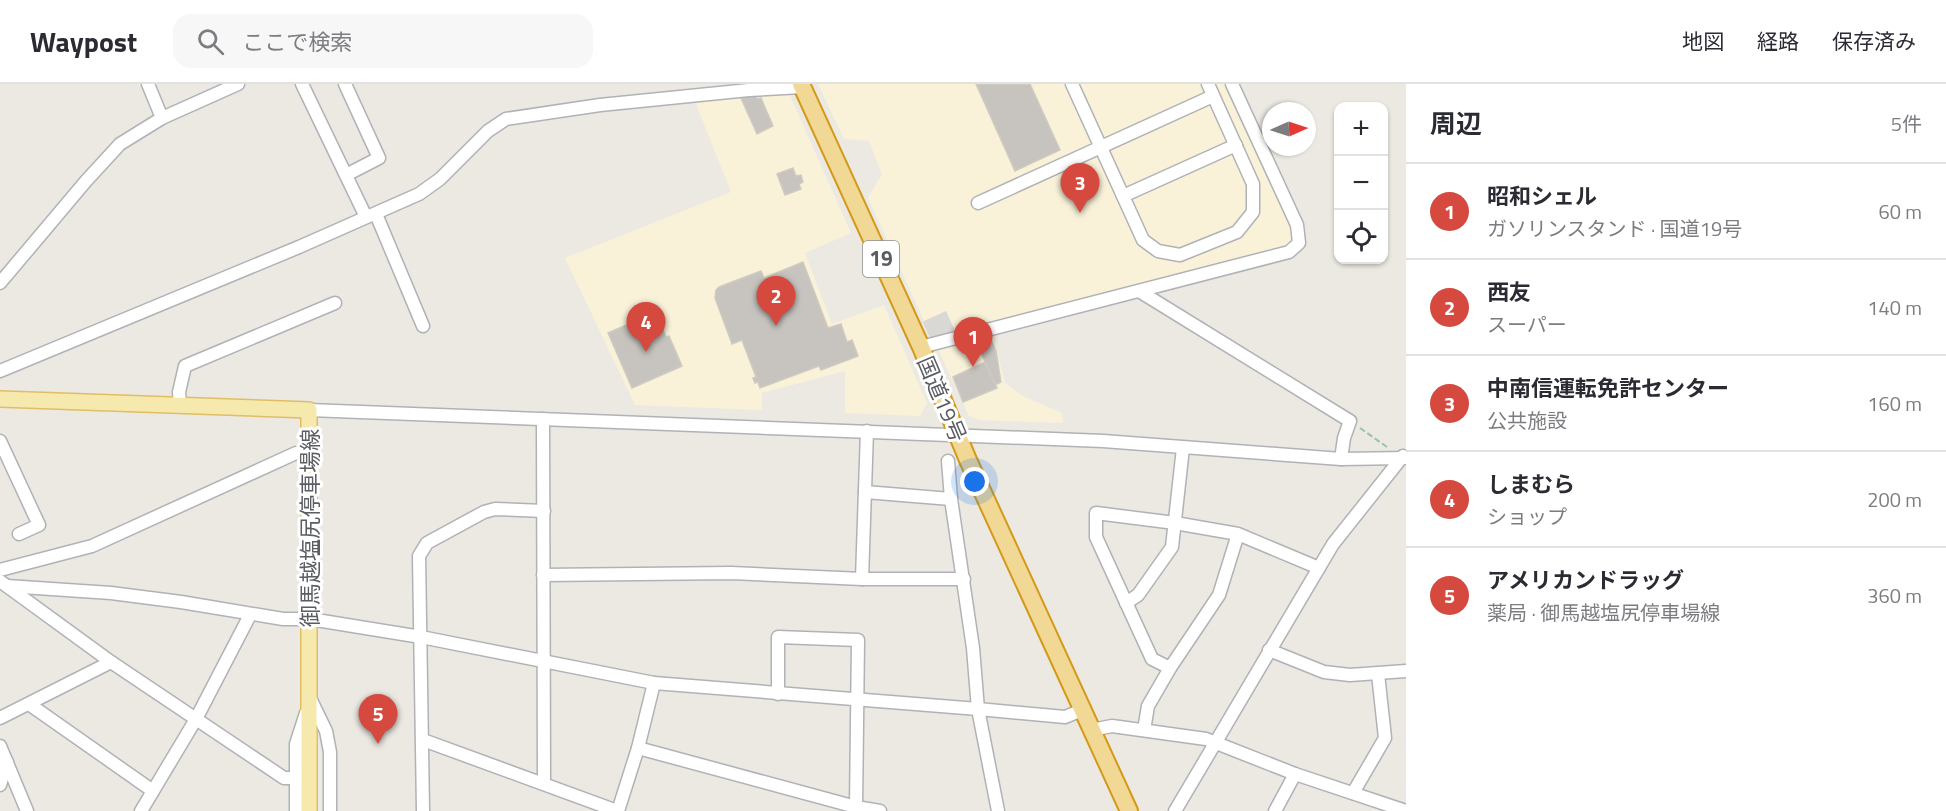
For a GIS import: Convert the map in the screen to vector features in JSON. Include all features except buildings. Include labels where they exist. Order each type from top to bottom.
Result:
[{"type":"highway","name":"国道19号","points":[[801,85],[1129,811]]},
{"type":"main road","name":"御馬越塩尻停車場線","points":[[0,399],[309,410],[309,811]]},
{"type":"street","points":[[148,84],[162,118]]},
{"type":"street","points":[[0,283],[120,144],[162,118],[238,84]]},
{"type":"street","points":[[302,84],[346,175],[371,216],[423,326]]},
{"type":"street","points":[[345,84],[379,158],[346,175]]},
{"type":"street","points":[[1073,84],[1143,240],[1158,251],[1180,255],[1237,232],[1253,212],[1253,184],[1208,84]]},
{"type":"street","points":[[921,347],[1289,252],[1299,243],[1297,225],[1232,84]]},
{"type":"street","points":[[0,371],[277,256],[419,194],[440,179],[488,131],[506,119],[600,105],[801,85]]},
{"type":"street","points":[[978,203],[1214,96]]},
{"type":"street","points":[[1123,196],[1236,145]]},
{"type":"street","points":[[1139,291],[1350,422],[1344,438],[1341,459]]},
{"type":"street","points":[[180,406],[179,392],[185,366],[335,303]]},
{"type":"street","points":[[309,410],[1103,441],[1341,459],[1404,456]]},
{"type":"street","points":[[543,419],[544,783]]},
{"type":"street","points":[[862,579],[867,431]]},
{"type":"street","points":[[0,441],[39,525],[19,534]]},
{"type":"street","points":[[1126,603],[1138,595],[1172,548],[1183,448]]},
{"type":"street","points":[[0,570],[92,546],[296,453]]},
{"type":"street","points":[[1175,811],[1333,544],[1404,456]]},
{"type":"street","points":[[948,461],[951,499],[973,648],[978,708],[998,811]]},
{"type":"street","points":[[865,492],[951,499]]},
{"type":"street","points":[[423,811],[419,556],[427,543],[484,512],[495,509],[544,511]]},
{"type":"street","points":[[1170,668],[1152,658],[1096,537],[1096,513],[1238,534],[1319,568]]},
{"type":"street","points":[[1144,730],[1148,706],[1170,668],[1219,595],[1238,534]]},
{"type":"street","points":[[543,575],[732,573],[862,579],[964,579]]},
{"type":"street","points":[[4,584],[111,593],[181,602],[250,615],[310,619],[421,637],[654,683],[1065,717],[1082,710]]},
{"type":"street","points":[[4,584],[111,662],[284,778],[295,778]]},
{"type":"street","points":[[141,811],[196,719],[250,615]]},
{"type":"street","points":[[778,694],[778,637],[858,640],[855,809]]},
{"type":"street","points":[[1269,650],[1324,672],[1350,675],[1406,671]]},
{"type":"street","points":[[0,718],[111,662]]},
{"type":"street","points":[[1353,793],[1385,738],[1378,674]]},
{"type":"street","points":[[423,741],[618,811],[638,748],[654,683]]},
{"type":"street","points":[[296,811],[296,744],[310,698]]},
{"type":"street","points":[[310,698],[326,731],[330,753],[330,811]]},
{"type":"street","points":[[29,704],[153,791]]},
{"type":"street","points":[[1091,730],[1112,726],[1206,739],[1295,774],[1406,811]]},
{"type":"street","points":[[0,746],[4,762],[27,811]]},
{"type":"street","points":[[638,748],[855,809],[880,811]]},
{"type":"street","points":[[0,784],[4,762]]},
{"type":"street","points":[[1275,811],[1295,774]]},
{"type":"path","points":[[1350,422],[1385,443],[1388,448]]},
{"type":"shaded area","points":[[818,84],[1227,84],[1292,227],[1292,240],[1285,249],[934,340],[955,330],[946,312],[924,321],[868,198],[882,174],[869,141],[844,139]]},
{"type":"shaded area","points":[[788,91],[851,233],[805,253],[832,324],[884,305],[927,403],[920,416],[845,413],[845,371],[762,393],[762,410],[635,405],[565,258],[731,192],[694,99]]},
{"type":"shaded area","points":[[946,311],[955,331],[931,340],[924,321]]},
{"type":"shaded area","points":[[992,334],[1005,383],[1023,396],[1062,413],[1063,423],[979,420],[969,416],[938,349]]},
{"type":"place","name":"中南信運転免許センター","points":[[1080,213]]},
{"type":"place","name":"西友","points":[[776,326]]},
{"type":"place","name":"しまむら","points":[[646,352]]},
{"type":"place","name":"昭和シェル","points":[[973,367]]},
{"type":"place","name":"アメリカンドラッグ","points":[[378,744]]}]
